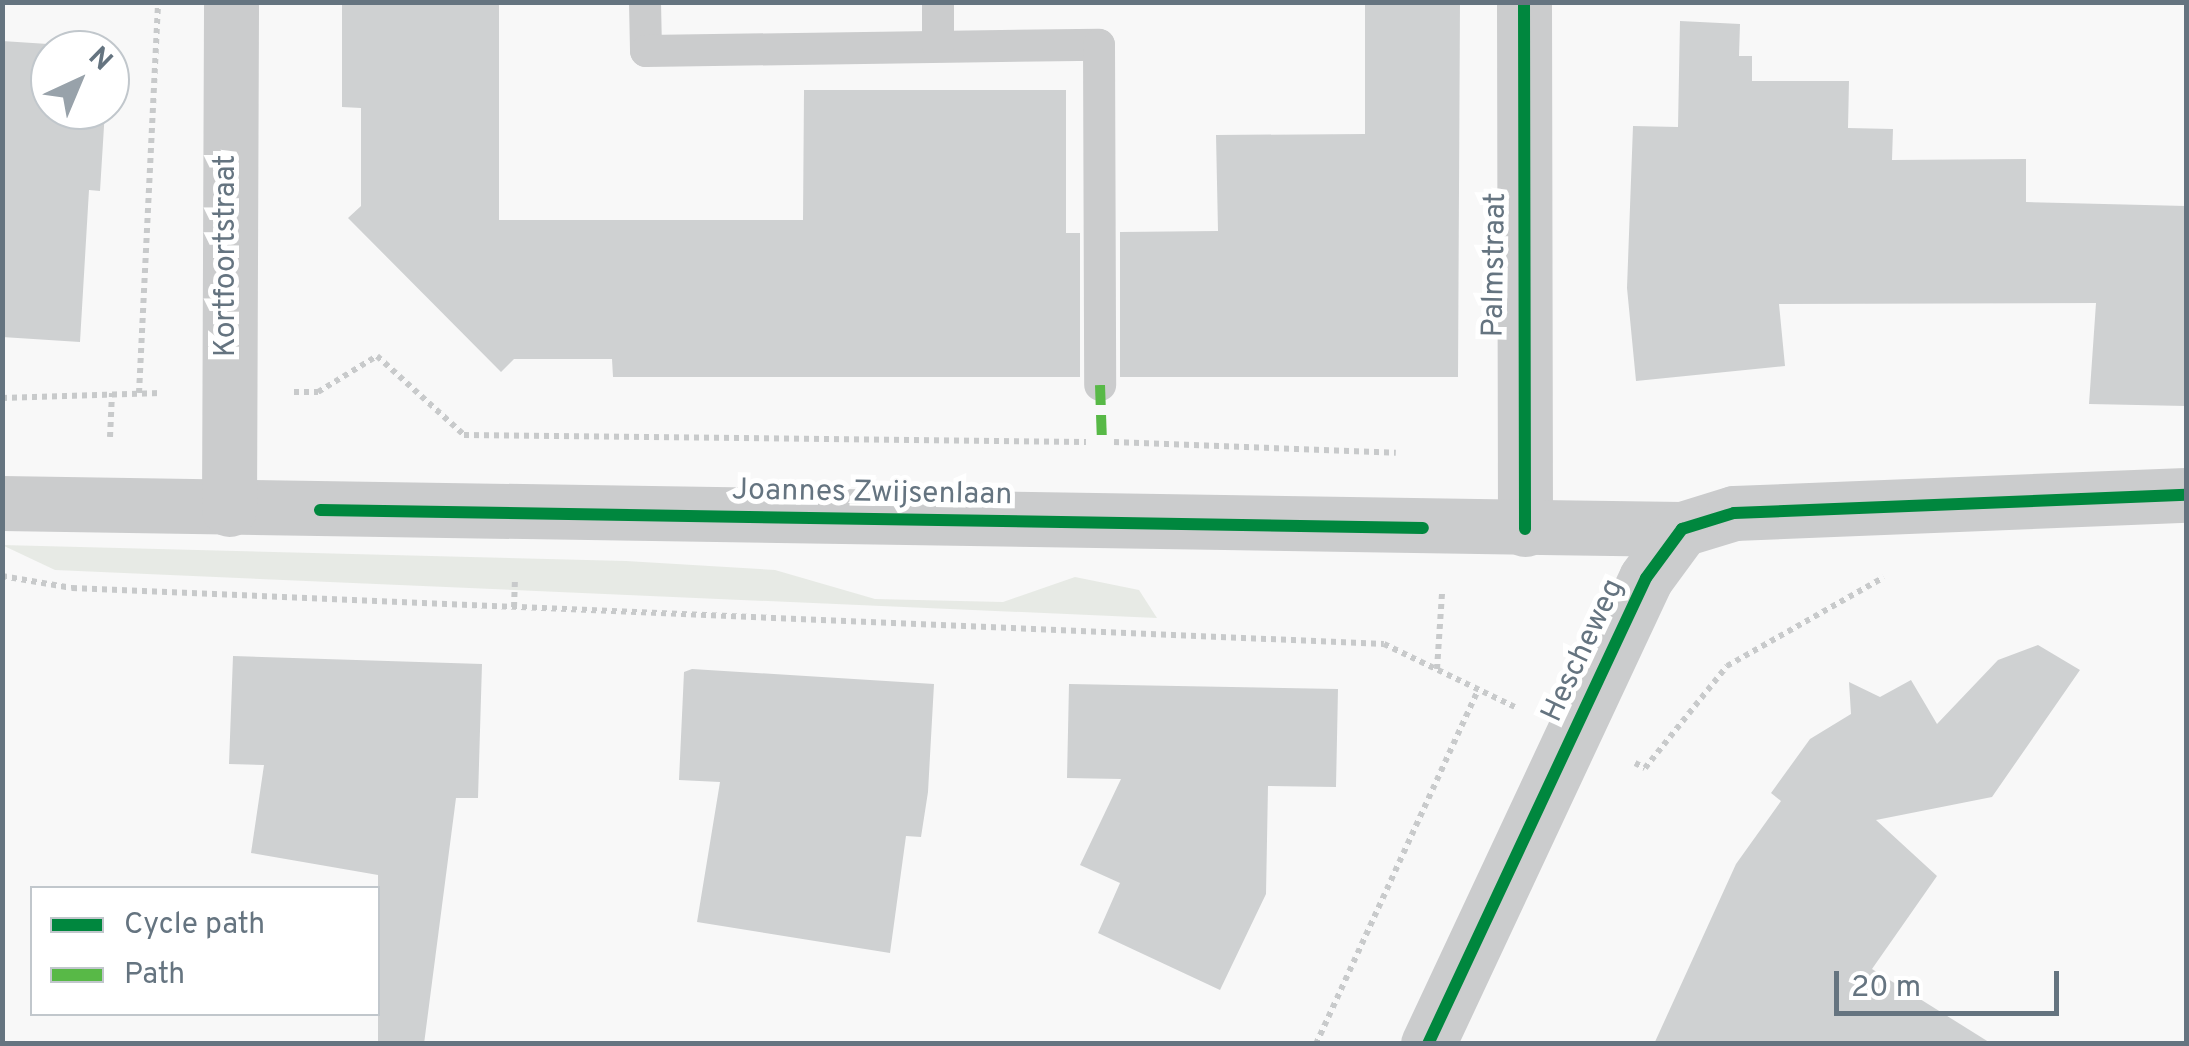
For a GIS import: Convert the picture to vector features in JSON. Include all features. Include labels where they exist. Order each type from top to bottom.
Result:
[{"type":"street","name":"Kortfoortstraat","points":[[229,508],[231,2]]},
{"type":"street","name":"Palmstraat","points":[[1524,2],[1525,529]]},
{"type":"street","points":[[1525,529],[1682,529],[1734,513],[2186,494]]},
{"type":"street","name":"Joannes Zwijsenlaan","points":[[2,503],[1525,529]]},
{"type":"street","name":"Hescheweg","points":[[1439,1040],[1572,734],[1646,578],[1682,529]]},
{"type":"lane","points":[[646,2],[646,51],[1099,44],[1100,385]]},
{"type":"lane","points":[[938,2],[938,46]]},
{"type":"path","points":[[139,393],[158,2]]},
{"type":"path","points":[[2,398],[318,392],[377,356],[464,435],[1403,456]]},
{"type":"path","points":[[2,576],[72,588],[1384,644],[1646,768],[1727,666],[1936,550],[1957,504]]},
{"type":"path","points":[[1316,1044],[1478,690]]},
{"type":"shaded area","points":[[2,545],[626,561],[775,570],[875,599],[1003,602],[1075,577],[1139,590],[1157,618],[55,570]]},
{"type":"building","points":[[342,2],[499,2],[499,220],[803,220],[804,90],[1066,90],[1066,233],[1080,233],[1080,377],[613,377],[612,359],[514,359],[501,372],[348,218],[361,206],[361,108],[342,107]]},
{"type":"building","points":[[1365,2],[1460,2],[1458,377],[1120,377],[1120,232],[1218,231],[1216,135],[1365,134]]},
{"type":"building","points":[[1680,21],[1740,24],[1739,56],[1752,56],[1752,81],[1849,81],[1848,128],[1893,129],[1892,160],[2026,159],[2026,202],[2186,206],[2186,406],[2089,404],[2096,303],[1779,304],[1785,366],[1636,381],[1627,288],[1633,126],[1678,127]]},
{"type":"building","points":[[2,41],[30,43],[30,130],[104,130],[100,191],[89,190],[80,342],[2,337]]},
{"type":"building","points":[[2038,645],[2080,670],[1992,797],[1876,820],[1937,876],[1872,969],[1992,1044],[1654,1044],[1736,864],[1781,801],[1771,793],[1810,739],[1851,714],[1849,682],[1880,697],[1911,680],[1937,724],[1998,660]]},
{"type":"building","points":[[233,656],[482,664],[478,798],[456,798],[424,1044],[378,1044],[378,875],[251,853],[264,765],[229,764]]},
{"type":"building","points":[[692,669],[934,684],[928,792],[921,837],[906,836],[890,953],[697,922],[720,782],[679,780],[684,672]]},
{"type":"building","points":[[1069,684],[1338,689],[1336,787],[1268,786],[1266,894],[1220,990],[1098,933],[1120,883],[1080,865],[1121,779],[1067,778]]},
{"type":"marked path","points":[[1100,385],[1102,442]]},
{"type":"cycle path","points":[[1524,2],[1525,529]]},
{"type":"cycle path","points":[[1428,1044],[1646,578],[1682,529],[1734,513],[2186,495]]},
{"type":"cycle path","points":[[320,510],[1423,528]]}]
